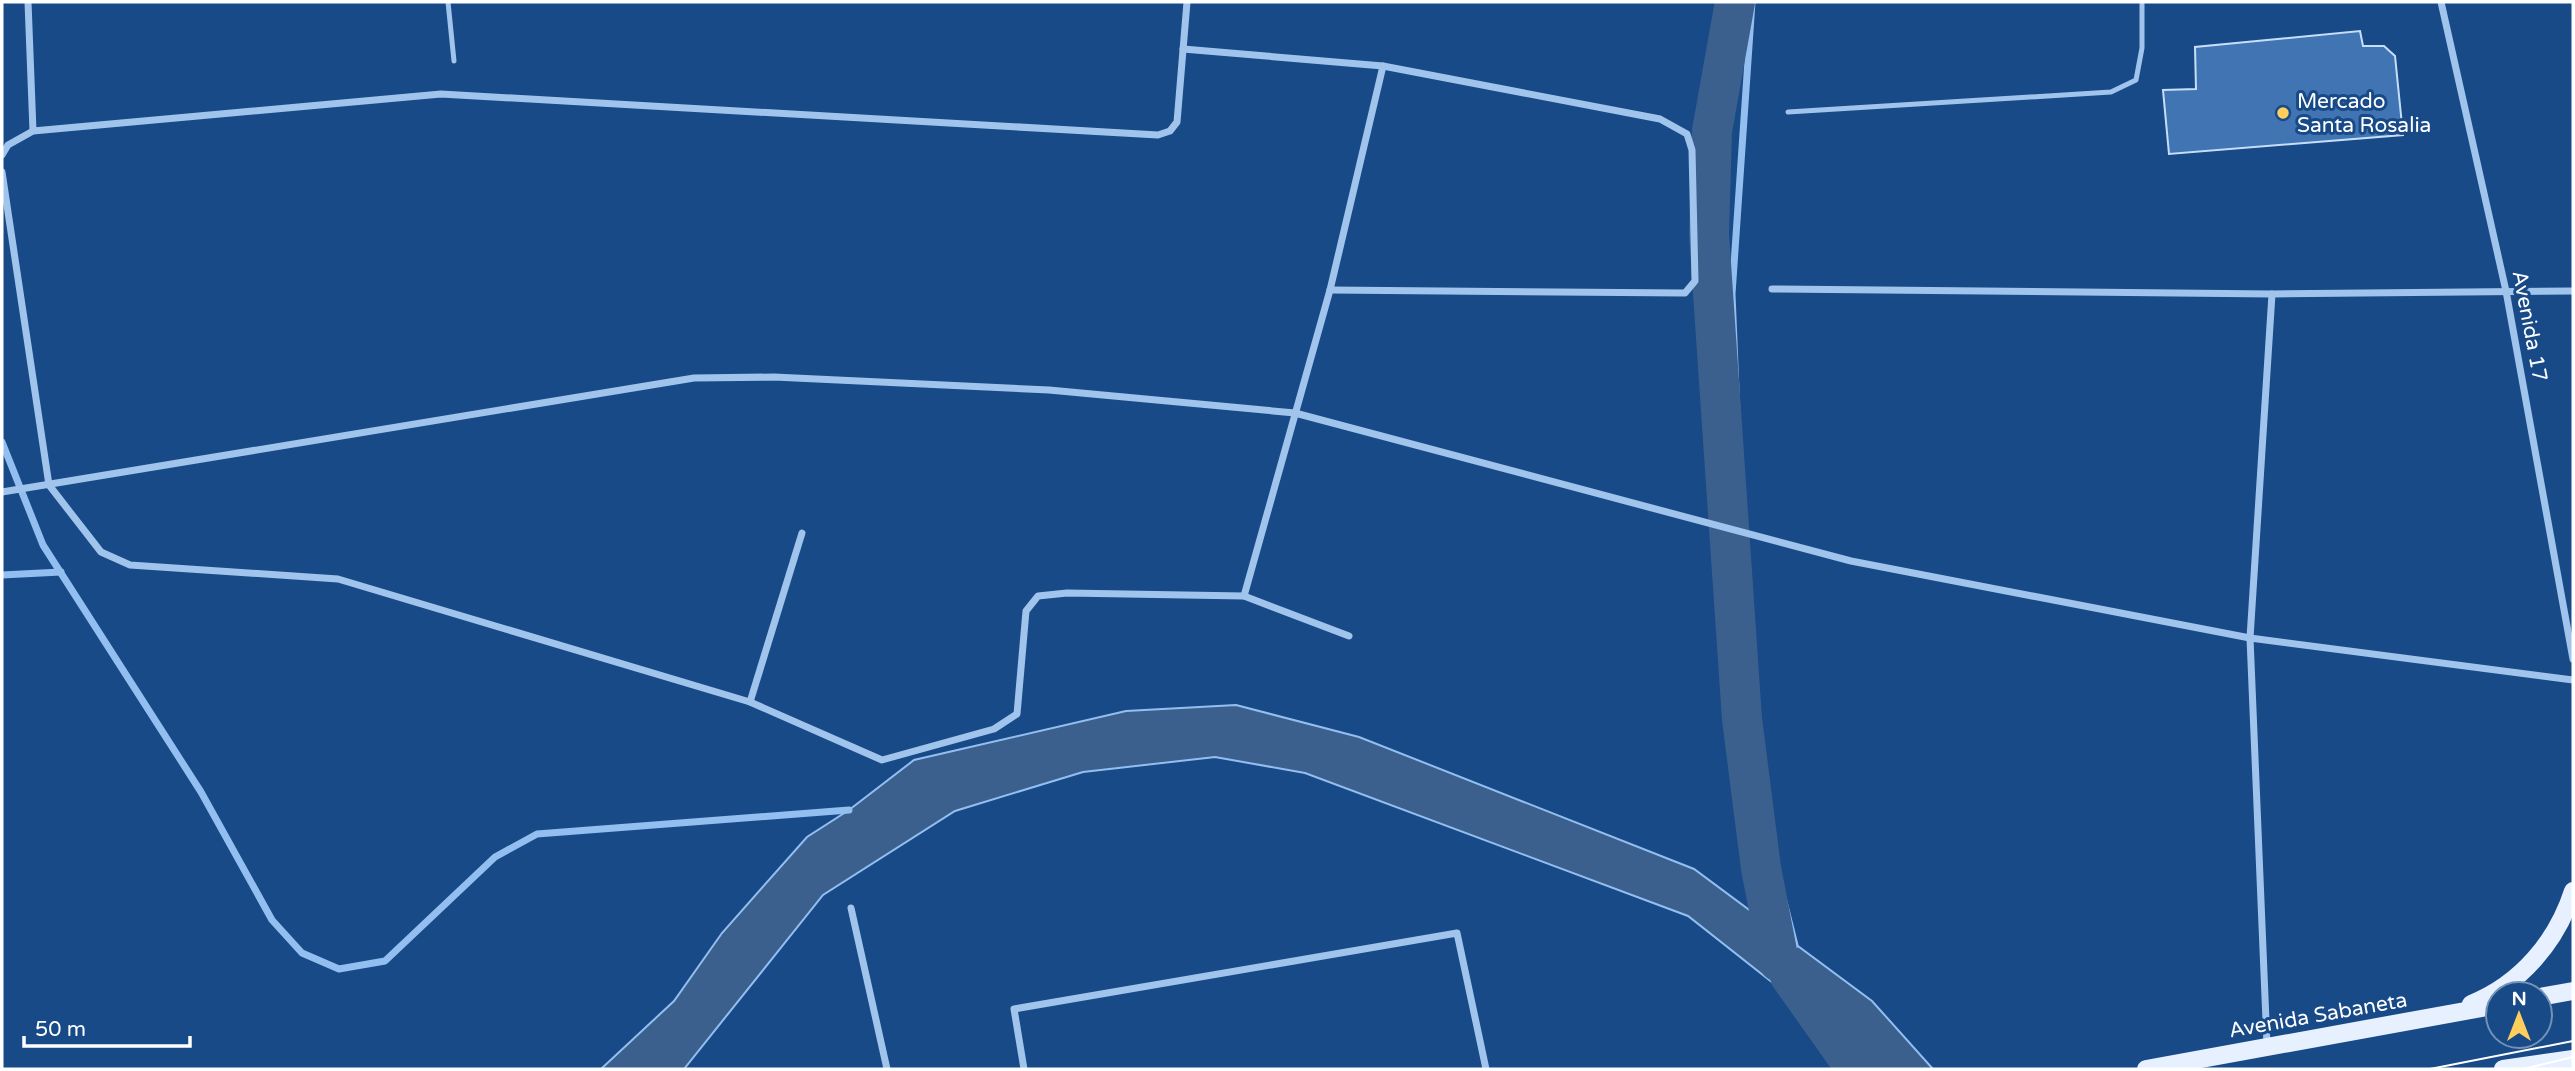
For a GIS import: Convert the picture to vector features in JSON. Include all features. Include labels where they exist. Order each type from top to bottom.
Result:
[{"type":"main road","points":[[2441,1016],[2485,998],[2534,963],[2561,921],[2573,891]]},
{"type":"main road","points":[[2554,994],[2573,991]]},
{"type":"main road","name":"Avenida Sabaneta","points":[[2146,1069],[2484,1008]]},
{"type":"main road","points":[[2503,1069],[2573,1059]]},
{"type":"street","points":[[28,2],[33,131]]},
{"type":"street","points":[[2,155],[8,145],[33,131],[441,94],[1158,135],[1170,131],[1177,122],[1187,2]]},
{"type":"street","name":"Avenida 17","points":[[2441,2],[2506,291],[2573,659]]},
{"type":"street","points":[[1183,49],[1383,66],[1660,119],[1687,134],[1692,150],[1695,281],[1685,293],[1661,296],[1331,290]]},
{"type":"street","points":[[1244,596],[1331,290],[1383,66]]},
{"type":"street","points":[[2,172],[49,485],[101,552],[130,565],[338,579],[750,702],[882,760],[993,729],[1017,714],[1026,611],[1038,596],[1067,593],[1244,596],[1349,636]]},
{"type":"street","points":[[1772,289],[2272,294],[2573,291]]},
{"type":"street","points":[[2267,1048],[2250,638],[2272,294]]},
{"type":"street","points":[[2,492],[694,378],[774,377],[1049,390],[1295,414],[1851,561],[2250,638],[2573,680]]},
{"type":"street","points":[[750,702],[802,533]]},
{"type":"street","points":[[852,908],[887,1069]]},
{"type":"street","points":[[1024,1069],[1014,1009],[1457,933],[1486,1069]]},
{"type":"lane","points":[[448,2],[454,61]]},
{"type":"lane","points":[[1788,112],[2111,92],[2136,80],[2142,48],[2142,2]]},
{"type":"water","points":[[1236,705],[1359,737],[1694,869],[1872,1001],[1933,1069],[1851,1069],[1843,1038],[1688,916],[1305,773],[1215,757],[1083,772],[955,811],[823,895],[684,1069],[601,1069],[674,1001],[722,933],[807,837],[849,810],[914,760],[1126,711]]},
{"type":"building","name":"Mercado Santa Rosalia","points":[[2360,31],[2363,46],[2384,46],[2395,56],[2403,135],[2169,154],[2163,90],[2196,89],[2195,47]]},
{"type":"waterway","points":[[1735,2],[1712,131],[1709,234],[1742,719],[1761,868],[1779,962]]},
{"type":"waterway","points":[[1752,2],[1732,294],[1742,534],[1763,819],[1795,945]]},
{"type":"waterway","points":[[2,442],[43,545],[201,792],[272,920],[302,953],[339,969],[385,961],[495,857],[537,834],[849,810]]},
{"type":"waterway","points":[[2,575],[61,572]]},
{"type":"waterway","points":[[1790,976],[1856,1069]]},
{"type":"tram line","points":[[2430,1069],[2573,1041]]},
{"type":"tram line","points":[[2523,1069],[2573,1057]]},
{"type":"place","name":"Mercado Santa Rosalia","points":[[2283,113]]}]
